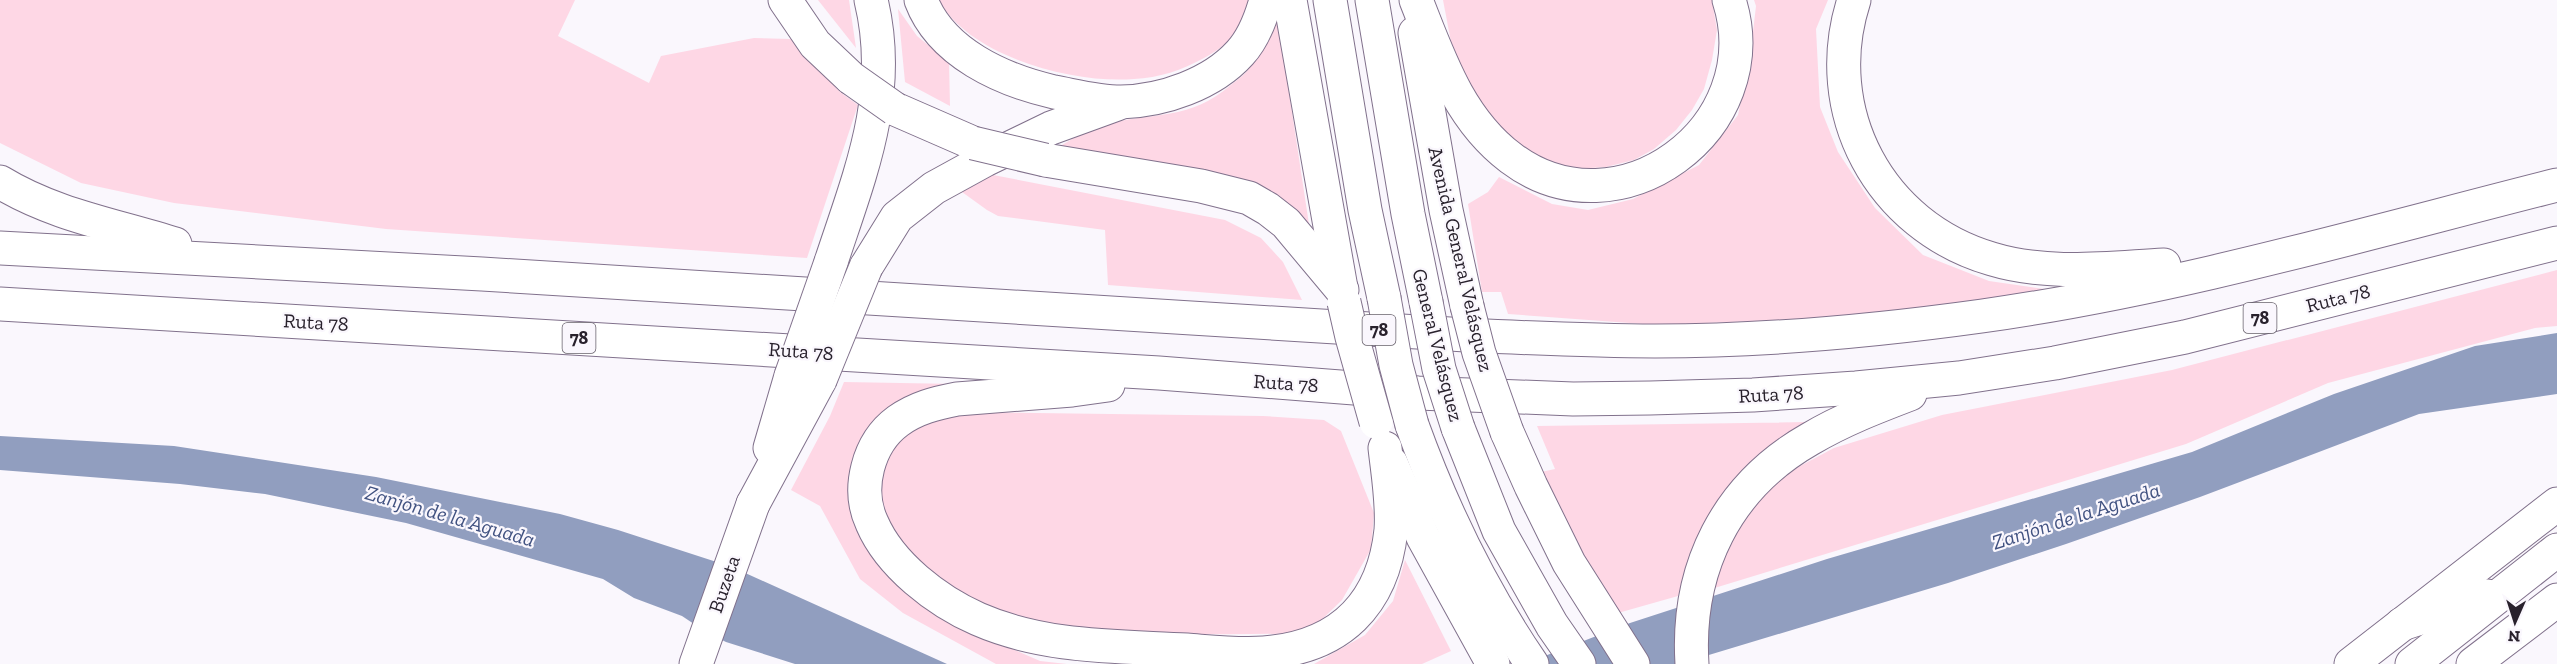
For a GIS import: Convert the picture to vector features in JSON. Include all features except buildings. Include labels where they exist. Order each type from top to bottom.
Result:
[{"type":"main road","points":[[785,0],[815,44],[851,78],[895,109],[973,143],[1045,160],[1201,186],[1249,198],[1286,223],[1343,296]]},
{"type":"main road","points":[[806,378],[831,262],[868,149],[875,113],[880,47],[871,0]]},
{"type":"main road","points":[[921,0],[926,13],[947,40],[991,69],[1037,88],[1096,100],[1121,102]]},
{"type":"main road","points":[[806,378],[866,267],[897,217],[934,188],[985,159],[1051,128],[1121,102],[1167,95],[1189,87],[1225,67],[1241,52],[1254,31],[1266,0]]},
{"type":"main road","points":[[1290,0],[1343,296],[1352,337],[1381,435],[1400,487],[1423,537],[1487,653]]},
{"type":"main road","name":"General Velásquez","points":[[1330,0],[1365,210],[1396,365],[1412,425],[1459,537],[1512,635],[1532,664]]},
{"type":"main road","name":"General Velásquez","points":[[1372,0],[1408,214],[1439,369],[1458,428],[1499,531],[1552,625],[1579,664]]},
{"type":"main road","name":"Avenida General Velásquez","points":[[1410,0],[1446,210],[1479,353],[1507,432],[1549,523],[1600,613],[1633,664]]},
{"type":"main road","points":[[1416,0],[1457,95],[1479,128],[1510,157],[1528,170],[1557,181],[1610,184],[1652,173],[1691,145],[1721,107],[1731,84],[1735,61],[1736,35],[1729,0]]},
{"type":"main road","points":[[1854,0],[1846,24],[1842,52],[1845,102],[1852,126],[1874,170],[1897,203],[1943,237],[1991,259],[2053,270],[2088,270],[2271,258]]},
{"type":"main road","points":[[0,182],[59,211],[223,259]]},
{"type":"main road","name":"78","points":[[0,248],[223,259],[1443,334],[1657,341],[1826,333],[1985,315],[2127,290],[2271,258],[2557,185]]},
{"type":"main road","name":"Ruta 78","points":[[0,304],[1159,374],[1418,393],[1573,399],[1754,395],[1959,378],[2142,347],[2557,243]]},
{"type":"main road","points":[[1159,374],[1104,386],[938,402],[908,414],[887,431],[870,460],[865,494],[867,508],[878,535],[906,570],[948,603],[975,618],[1023,636],[1072,644],[1228,653],[1264,653],[1286,650],[1322,640],[1336,632],[1362,609],[1376,586],[1384,566],[1391,529],[1391,507],[1381,435]]},
{"type":"main road","name":"Buzeta","points":[[700,652],[753,504],[806,378]]},
{"type":"main road","points":[[1692,664],[1694,595],[1705,561],[1725,520],[1742,496],[1770,468],[1809,439],[1876,407],[1959,378]]},
{"type":"main road","points":[[2351,664],[2557,504]]},
{"type":"main road","points":[[2412,664],[2557,550]]},
{"type":"main road","points":[[2402,624],[2508,588]]},
{"type":"main road","points":[[2472,664],[2544,609]]},
{"type":"main road","points":[[2508,664],[2544,609]]},
{"type":"shaded area","points":[[0,0],[575,0],[558,36],[649,83],[661,56],[754,38],[791,39],[840,92],[858,105],[807,258],[386,229],[174,203],[81,183],[0,143]]},
{"type":"shaded area","points":[[818,0],[849,0],[856,48]]},
{"type":"shaded area","points":[[939,0],[1250,0],[1247,18],[1240,30],[1223,46],[1204,58],[1179,70],[1161,75],[1110,79],[1083,77],[1054,71],[1026,63],[998,51],[974,37],[954,20]]},
{"type":"shaded area","points":[[1275,0],[1310,231],[1050,152],[1103,125],[1185,110],[1216,96],[1246,73],[1254,60]]},
{"type":"shaded area","points":[[1443,0],[1712,0],[1717,30],[1704,89],[1692,110],[1676,130],[1654,149],[1634,160],[1606,167],[1552,168],[1492,129],[1455,63]]},
{"type":"shaded area","points":[[1754,0],[1828,0],[1816,29],[1820,107],[1838,152],[1875,208],[1923,255],[1989,281],[2051,290],[1876,316],[1657,325],[1508,314],[1501,292],[1482,292],[1468,204],[1488,192],[1499,177],[1552,204],[1588,210],[1633,199],[1699,165],[1738,115],[1750,58],[1756,6]]},
{"type":"shaded area","points":[[898,9],[917,36],[949,62],[950,106],[905,82]]},
{"type":"shaded area","points":[[988,174],[1225,220],[1261,238],[1283,262],[1302,300],[1108,285],[1105,230],[998,216],[962,192]]},
{"type":"shaded area","points":[[2557,270],[2557,326],[2535,328],[2328,383],[2186,444],[1708,590],[1737,519],[1772,481],[1834,448],[1942,415],[2172,370]]},
{"type":"shaded area","points":[[844,382],[957,384],[910,396],[893,404],[879,415],[868,428],[860,445],[849,491],[971,631],[1040,661],[1067,664],[996,664],[903,613],[860,579],[820,506],[791,490],[830,416]]},
{"type":"shaded area","points":[[965,412],[1263,416],[1324,420],[1341,431],[1374,513],[1371,549],[1342,600],[1308,633],[1133,632],[1061,628],[1026,621],[969,597],[928,570],[902,543],[889,522],[885,510],[881,485],[883,469],[900,438],[919,425]]},
{"type":"shaded area","points":[[1808,422],[1695,550],[1678,596],[1618,613],[1588,564],[1541,472],[1555,469],[1537,426]]},
{"type":"shaded area","points":[[1405,560],[1451,651],[1422,664],[1314,664],[1365,635],[1393,601]]},
{"type":"water","name":"Zanjón de la Aguada","points":[[2557,333],[2557,394],[2419,414],[2200,497],[2066,544],[1948,583],[1679,664],[1524,664],[1630,623],[1827,559],[2192,452],[2334,394],[2475,346]]},
{"type":"water","name":"Zanjón de la Aguada","points":[[0,436],[174,446],[376,477],[560,514],[732,567],[947,664],[795,664],[726,642],[682,616],[634,598],[603,579],[406,523],[265,494],[180,484],[0,470]]}]
